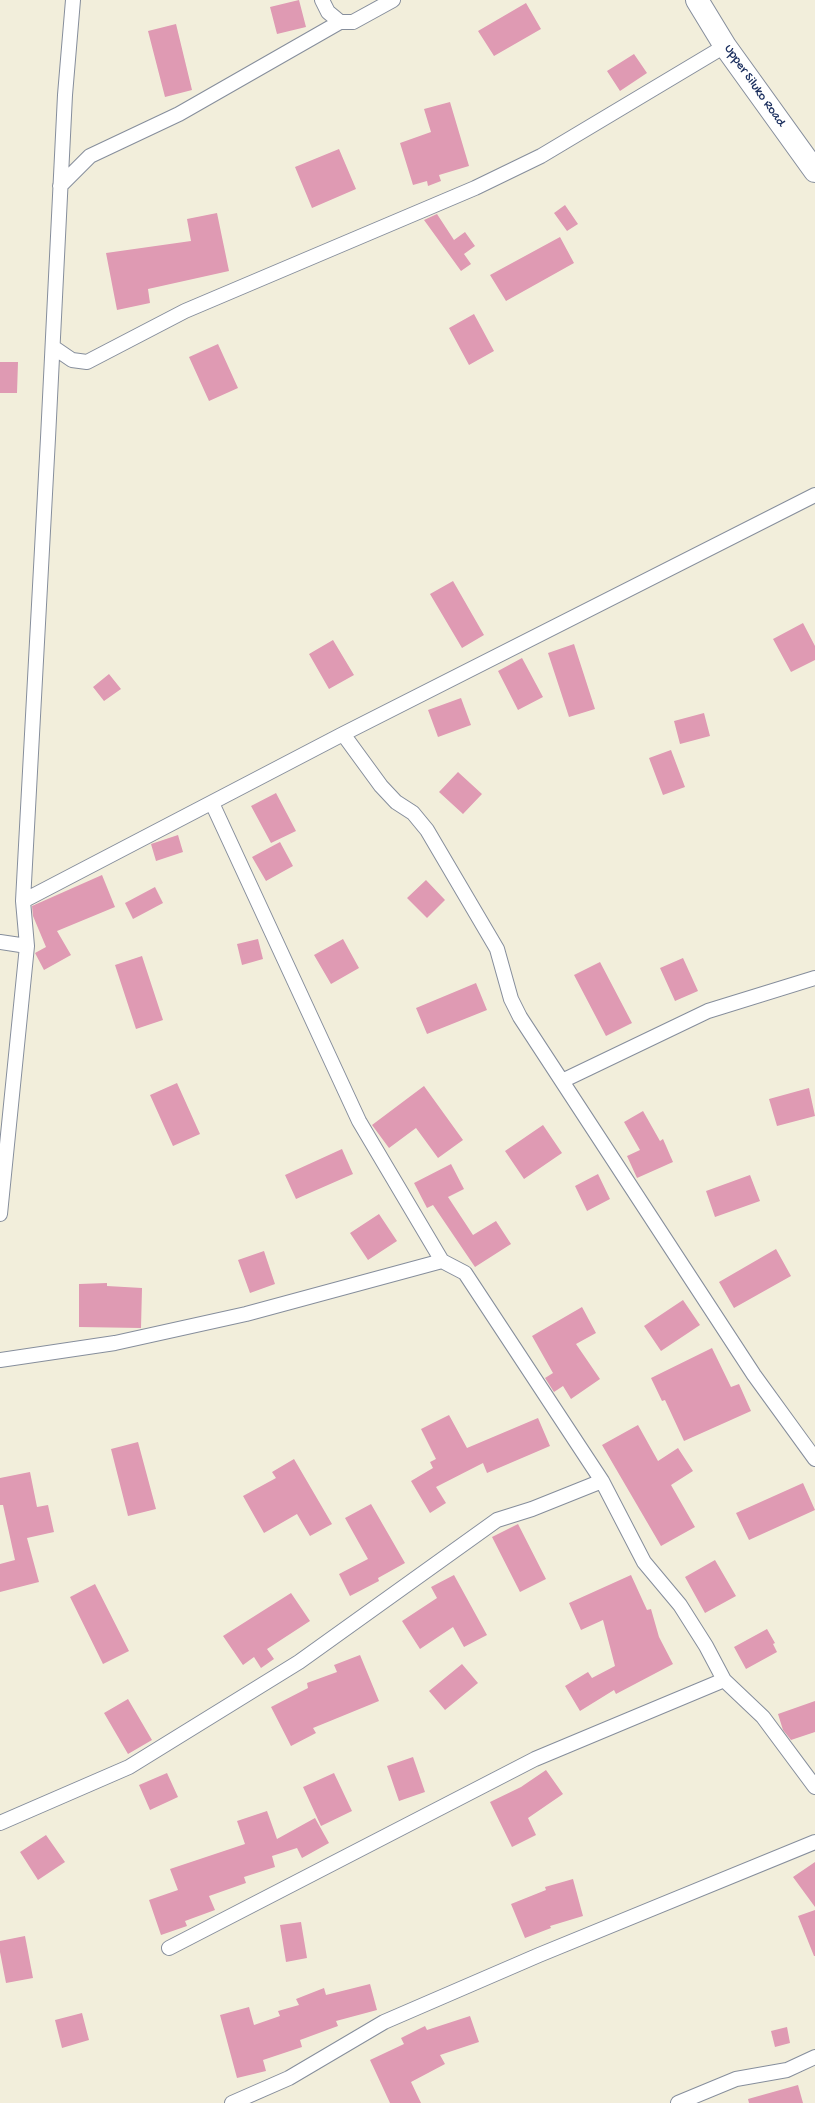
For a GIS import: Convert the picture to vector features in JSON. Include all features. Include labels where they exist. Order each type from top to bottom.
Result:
[{"type":"main road","name":"Upper Siluko Road","points":[[696,0],[725,46],[812,162]]},
{"type":"street","points":[[0,1214],[26,946],[23,901],[65,95],[73,0]]},
{"type":"street","points":[[322,0],[328,12],[340,22]]},
{"type":"street","points":[[60,186],[90,156],[179,114],[340,22],[353,22],[393,0]]},
{"type":"street","points":[[53,347],[72,360],[87,362],[185,311],[474,188],[541,156],[725,46]]},
{"type":"street","points":[[23,901],[343,734],[815,495]]},
{"type":"street","points":[[343,734],[381,786],[396,802],[413,813],[427,830],[497,949],[511,998],[520,1017],[754,1375],[815,1459]]},
{"type":"street","points":[[212,803],[359,1121],[442,1261],[465,1273],[602,1481],[644,1562],[680,1605],[706,1646],[724,1680],[763,1717],[815,1787]]},
{"type":"street","points":[[0,942],[26,946]]},
{"type":"street","points":[[562,1081],[708,1011],[815,978]]},
{"type":"street","points":[[0,1360],[123,1342],[246,1314],[442,1261]]},
{"type":"street","points":[[0,1823],[136,1763],[299,1662],[497,1520],[532,1509],[602,1481]]},
{"type":"street","points":[[169,1948],[535,1759],[724,1680]]},
{"type":"street","points":[[232,2103],[288,2078],[384,2022],[539,1955],[815,1842]]},
{"type":"street","points":[[678,2103],[736,2079],[787,2070],[815,2057]]},
{"type":"building","points":[[299,0],[306,27],[277,34],[270,7]]},
{"type":"building","points":[[526,3],[541,29],[494,56],[478,31]]},
{"type":"building","points":[[176,24],[192,90],[165,97],[148,31]]},
{"type":"building","points":[[634,54],[647,73],[620,91],[607,71]]},
{"type":"building","points":[[450,102],[469,166],[439,175],[441,181],[428,186],[427,181],[413,185],[400,143],[431,132],[424,109]]},
{"type":"building","points":[[339,149],[356,189],[312,208],[295,167]]},
{"type":"building","points":[[565,205],[578,224],[567,231],[554,213]]},
{"type":"building","points":[[217,213],[229,271],[148,289],[150,303],[117,310],[106,253],[191,241],[187,219]]},
{"type":"building","points":[[437,214],[454,240],[465,232],[475,246],[464,254],[471,264],[461,271],[424,220]]},
{"type":"building","points":[[560,237],[574,263],[506,301],[490,275]]},
{"type":"building","points":[[474,314],[494,351],[469,365],[449,328]]},
{"type":"building","points":[[218,344],[238,388],[209,401],[189,357]]},
{"type":"building","points":[[0,362],[18,362],[17,393],[0,393]]},
{"type":"building","points":[[453,581],[484,635],[462,648],[430,594]]},
{"type":"building","points":[[803,623],[815,646],[815,660],[791,672],[773,639]]},
{"type":"building","points":[[333,640],[354,675],[329,689],[309,654]]},
{"type":"building","points":[[574,644],[595,709],[569,717],[548,653]]},
{"type":"building","points":[[522,658],[543,697],[518,710],[498,671]]},
{"type":"building","points":[[109,674],[121,689],[104,701],[93,687]]},
{"type":"building","points":[[461,698],[471,725],[438,737],[428,710]]},
{"type":"building","points":[[704,713],[710,736],[680,744],[674,721]]},
{"type":"building","points":[[671,750],[685,787],[663,795],[649,758]]},
{"type":"building","points":[[458,772],[482,794],[463,814],[439,792]]},
{"type":"building","points":[[276,793],[296,831],[271,843],[251,806]]},
{"type":"building","points":[[178,835],[183,852],[156,861],[151,844]]},
{"type":"building","points":[[280,842],[293,866],[266,881],[252,857]]},
{"type":"building","points":[[102,875],[115,907],[57,931],[71,955],[44,970],[35,953],[46,947],[33,916],[32,906]]},
{"type":"building","points":[[426,880],[445,900],[427,918],[407,898]]},
{"type":"building","points":[[155,887],[163,903],[133,919],[125,903]]},
{"type":"building","points":[[258,939],[263,959],[242,965],[237,944]]},
{"type":"building","points":[[343,939],[359,968],[331,984],[314,955]]},
{"type":"building","points":[[142,956],[163,1020],[136,1029],[115,965]]},
{"type":"building","points":[[683,958],[698,991],[675,1001],[660,968]]},
{"type":"building","points":[[600,962],[632,1023],[606,1036],[574,975]]},
{"type":"building","points":[[476,983],[487,1010],[427,1034],[416,1008]]},
{"type":"building","points":[[177,1083],[200,1134],[173,1146],[150,1095]]},
{"type":"building","points":[[424,1086],[463,1140],[438,1158],[416,1128],[389,1148],[372,1125]]},
{"type":"building","points":[[809,1088],[815,1116],[777,1126],[769,1099]]},
{"type":"building","points":[[643,1111],[660,1141],[663,1139],[673,1162],[637,1178],[627,1156],[640,1150],[624,1122]]},
{"type":"building","points":[[543,1125],[562,1153],[524,1179],[505,1151]]},
{"type":"building","points":[[342,1149],[353,1174],[296,1199],[285,1175]]},
{"type":"building","points":[[451,1164],[464,1189],[448,1197],[473,1235],[496,1221],[511,1244],[475,1267],[433,1205],[427,1208],[414,1183]]},
{"type":"building","points":[[598,1174],[610,1199],[587,1211],[575,1186]]},
{"type":"building","points":[[750,1175],[760,1201],[715,1217],[706,1191]]},
{"type":"building","points":[[379,1214],[397,1241],[368,1260],[350,1233]]},
{"type":"building","points":[[776,1249],[791,1276],[734,1308],[719,1282]]},
{"type":"building","points":[[264,1251],[275,1284],[250,1293],[238,1260]]},
{"type":"building","points":[[107,1283],[107,1286],[142,1288],[141,1328],[79,1327],[79,1284]]},
{"type":"building","points":[[683,1300],[700,1325],[661,1351],[644,1326]]},
{"type":"building","points":[[582,1307],[596,1333],[576,1344],[600,1379],[571,1399],[563,1386],[554,1392],[545,1378],[553,1373],[532,1336]]},
{"type":"building","points":[[712,1348],[731,1387],[739,1384],[751,1411],[684,1441],[665,1400],[662,1401],[651,1378]]},
{"type":"building","points":[[449,1415],[467,1448],[538,1418],[550,1446],[487,1473],[483,1463],[436,1487],[446,1503],[430,1513],[411,1481],[433,1468],[430,1462],[436,1459],[421,1429]]},
{"type":"building","points":[[638,1425],[658,1461],[678,1448],[693,1471],[671,1485],[695,1527],[661,1546],[602,1445]]},
{"type":"building","points":[[138,1442],[156,1509],[128,1516],[111,1449]]},
{"type":"building","points":[[294,1459],[332,1524],[310,1536],[297,1514],[264,1533],[243,1496],[276,1478],[272,1472]]},
{"type":"building","points":[[30,1472],[37,1507],[48,1505],[54,1532],[27,1538],[39,1582],[0,1592],[0,1564],[15,1560],[3,1505],[0,1505],[0,1478]]},
{"type":"building","points":[[803,1483],[815,1510],[749,1540],[736,1513]]},
{"type":"building","points":[[371,1504],[405,1563],[378,1578],[379,1581],[350,1596],[339,1574],[368,1559],[345,1518]]},
{"type":"building","points":[[518,1524],[546,1579],[520,1592],[492,1537]]},
{"type":"building","points":[[715,1560],[736,1596],[705,1613],[685,1577]]},
{"type":"building","points":[[454,1575],[487,1635],[464,1647],[453,1627],[420,1649],[402,1621],[437,1598],[431,1587]]},
{"type":"building","points":[[631,1575],[647,1610],[651,1609],[659,1637],[673,1664],[616,1694],[614,1690],[580,1711],[565,1686],[588,1672],[592,1678],[615,1666],[603,1620],[581,1630],[569,1603]]},
{"type":"building","points":[[95,1584],[129,1651],[103,1664],[70,1597]]},
{"type":"building","points":[[291,1593],[310,1621],[267,1649],[274,1659],[261,1668],[254,1657],[243,1665],[223,1636]]},
{"type":"building","points":[[767,1629],[775,1643],[773,1644],[777,1652],[746,1669],[734,1647]]},
{"type":"building","points":[[360,1655],[379,1701],[313,1728],[316,1733],[291,1746],[271,1707],[308,1688],[307,1683],[337,1672],[334,1665]]},
{"type":"building","points":[[462,1664],[478,1683],[445,1710],[429,1691]]},
{"type":"building","points":[[128,1699],[152,1740],[128,1754],[104,1713]]},
{"type":"building","points":[[815,1701],[815,1732],[791,1740],[783,1730],[778,1714]]},
{"type":"building","points":[[413,1757],[425,1792],[399,1801],[387,1766]]},
{"type":"building","points":[[546,1770],[563,1794],[528,1818],[536,1835],[512,1847],[490,1802],[521,1787]]},
{"type":"building","points":[[167,1773],[178,1797],[150,1810],[139,1785]]},
{"type":"building","points":[[334,1773],[352,1811],[321,1826],[303,1787]]},
{"type":"building","points":[[267,1811],[277,1839],[315,1818],[329,1843],[302,1858],[297,1848],[272,1856],[275,1867],[244,1877],[246,1883],[209,1896],[215,1910],[185,1921],[187,1926],[161,1935],[149,1900],[178,1890],[170,1869],[245,1844],[237,1821]]},
{"type":"building","points":[[46,1835],[65,1862],[38,1880],[20,1852]]},
{"type":"building","points":[[815,1862],[815,1907],[793,1877]]},
{"type":"building","points":[[573,1879],[583,1916],[550,1926],[551,1928],[525,1938],[511,1904],[546,1890],[545,1887]]},
{"type":"building","points":[[815,1910],[815,1956],[814,1956],[798,1916]]},
{"type":"building","points":[[301,1922],[307,1958],[286,1962],[280,1925]]},
{"type":"building","points":[[25,1936],[33,1978],[6,1983],[0,1952],[0,1941]]},
{"type":"building","points":[[370,1984],[377,2010],[336,2021],[338,2026],[300,2040],[302,2047],[263,2060],[266,2071],[237,2078],[220,2015],[249,2007],[254,2025],[280,2016],[278,2011],[299,2005],[296,1999],[324,1988],[326,1995]]},
{"type":"building","points":[[82,2013],[89,2040],[62,2048],[55,2020]]},
{"type":"building","points":[[470,2016],[479,2042],[440,2055],[445,2064],[411,2082],[421,2103],[390,2103],[370,2060],[404,2044],[401,2038],[425,2026],[427,2030]]},
{"type":"building","points":[[787,2027],[790,2043],[775,2047],[771,2031]]},
{"type":"building","points":[[798,2085],[803,2103],[749,2103],[748,2099]]}]
